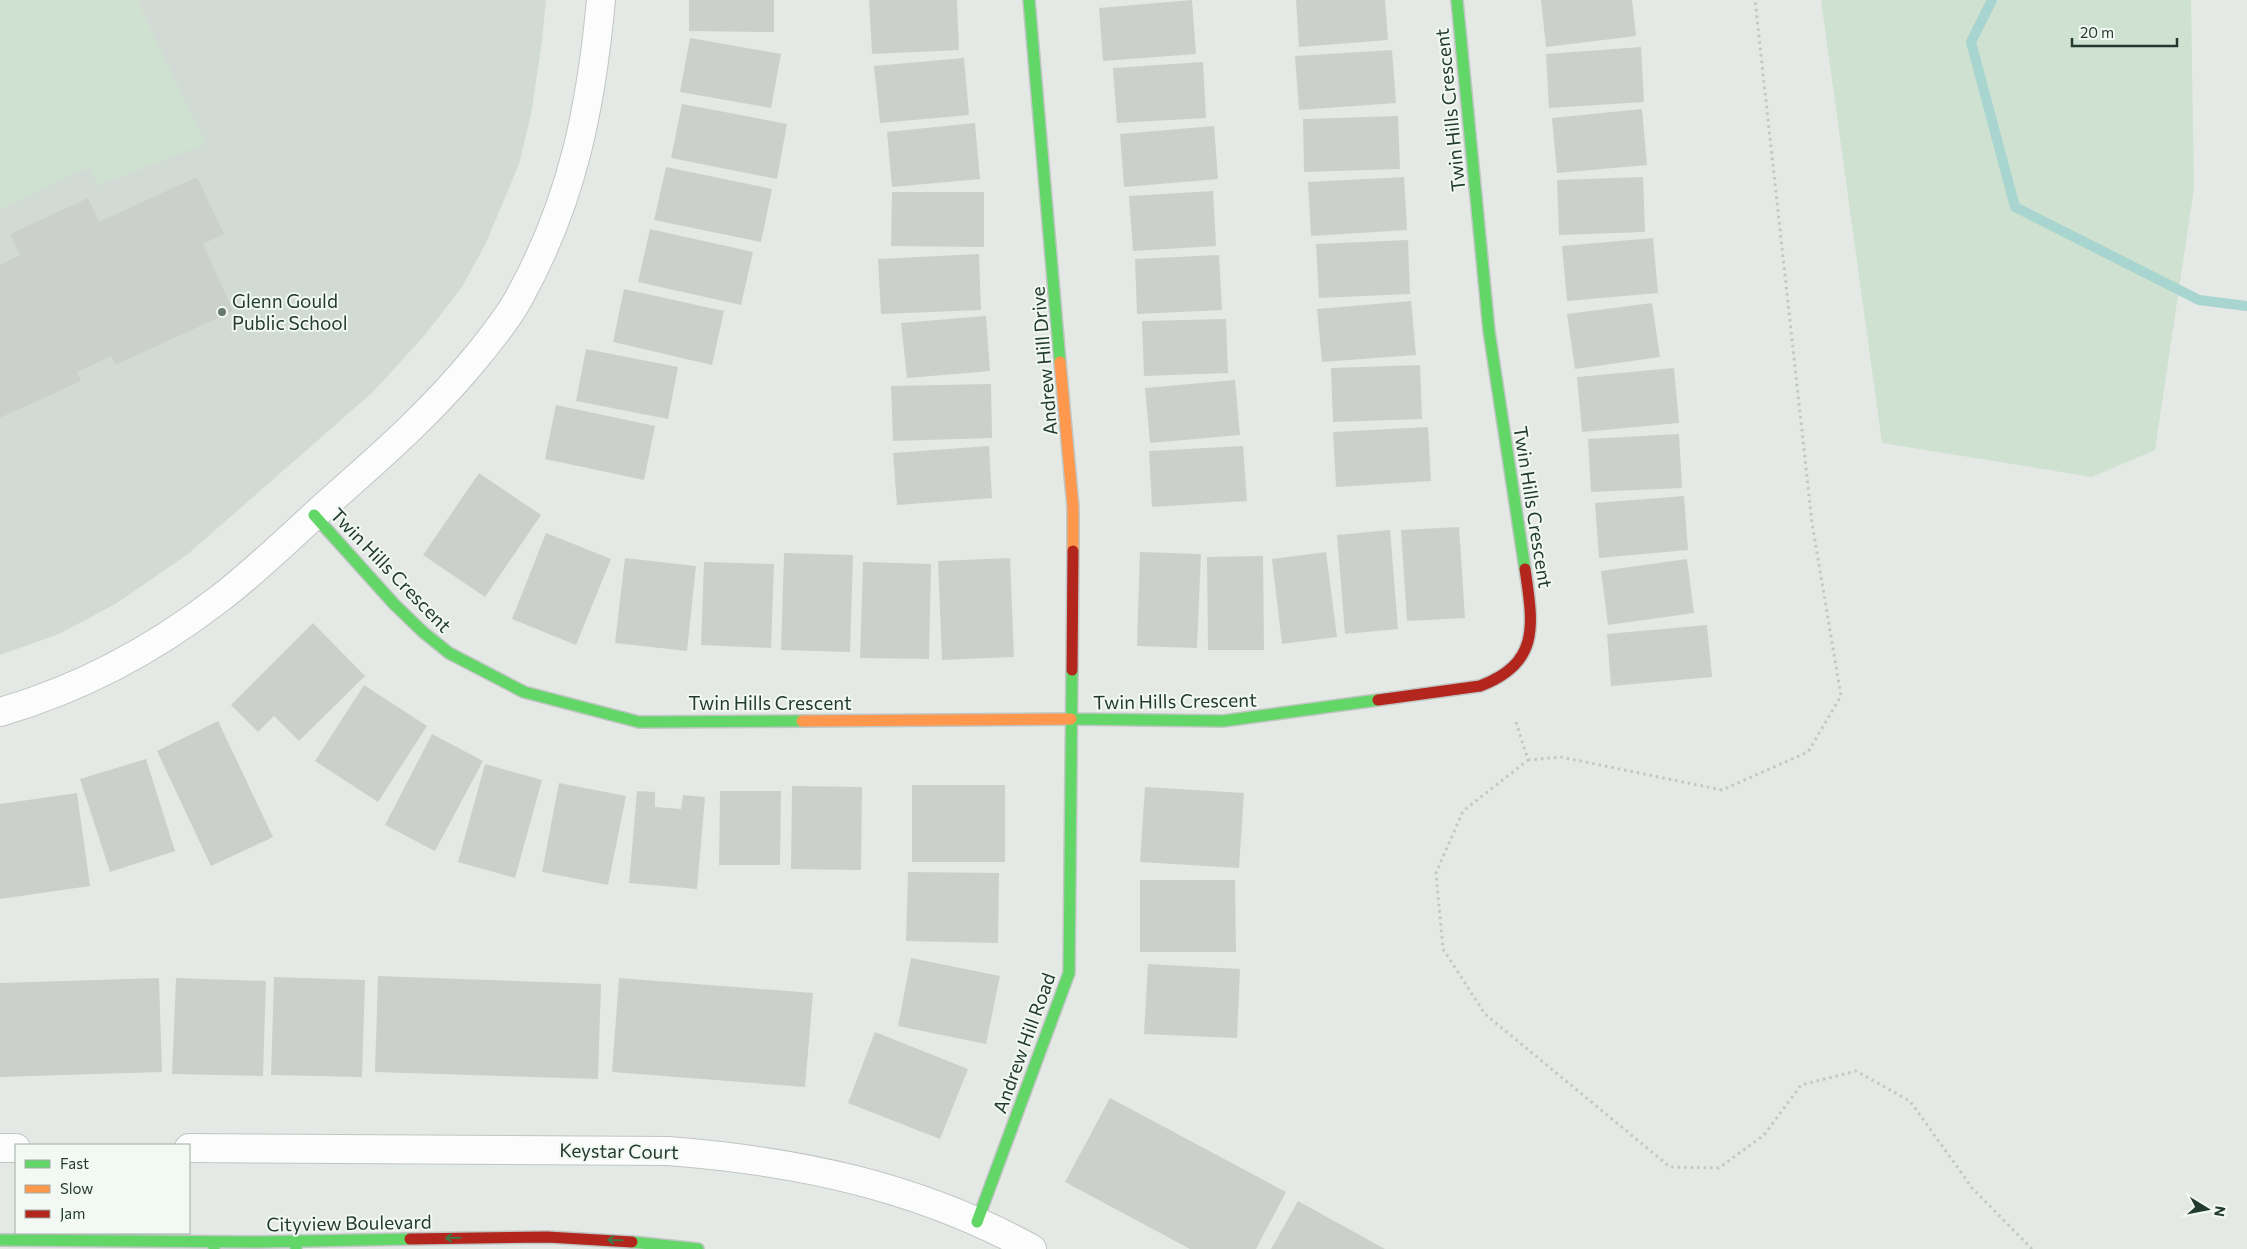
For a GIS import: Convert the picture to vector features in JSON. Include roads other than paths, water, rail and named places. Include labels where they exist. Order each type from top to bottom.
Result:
[{"type":"street","points":[[0,712],[93,678],[152,646],[221,598],[406,435],[430,410],[498,330],[520,296],[549,236],[572,174],[589,92],[601,0]]},
{"type":"street","name":"Andrew Hill Drive","points":[[1028,0],[1073,507],[1070,719]]},
{"type":"street","name":"Twin Hills Crescent","points":[[314,515],[423,632],[449,653],[524,692],[639,722],[1070,719],[1223,721],[1480,686],[1499,680],[1516,666],[1526,651],[1531,634],[1530,605],[1489,331],[1457,0]]},
{"type":"street","name":"Andrew Hill Road","points":[[977,1222],[1069,973],[1070,719]]},
{"type":"street","points":[[0,1148],[15,1148]]},
{"type":"street","name":"Keystar Court","points":[[190,1148],[641,1150],[740,1157],[854,1178],[926,1200],[1032,1249]]},
{"type":"street","name":"Cityview Boulevard","points":[[0,1240],[214,1246],[296,1246],[492,1238],[643,1241],[698,1249]]},
{"type":"waterway","points":[[1992,0],[1971,42],[2015,207],[2199,300],[2247,306]]},
{"type":"place","name":"Glenn Gould Public School","points":[[222,312]]}]
